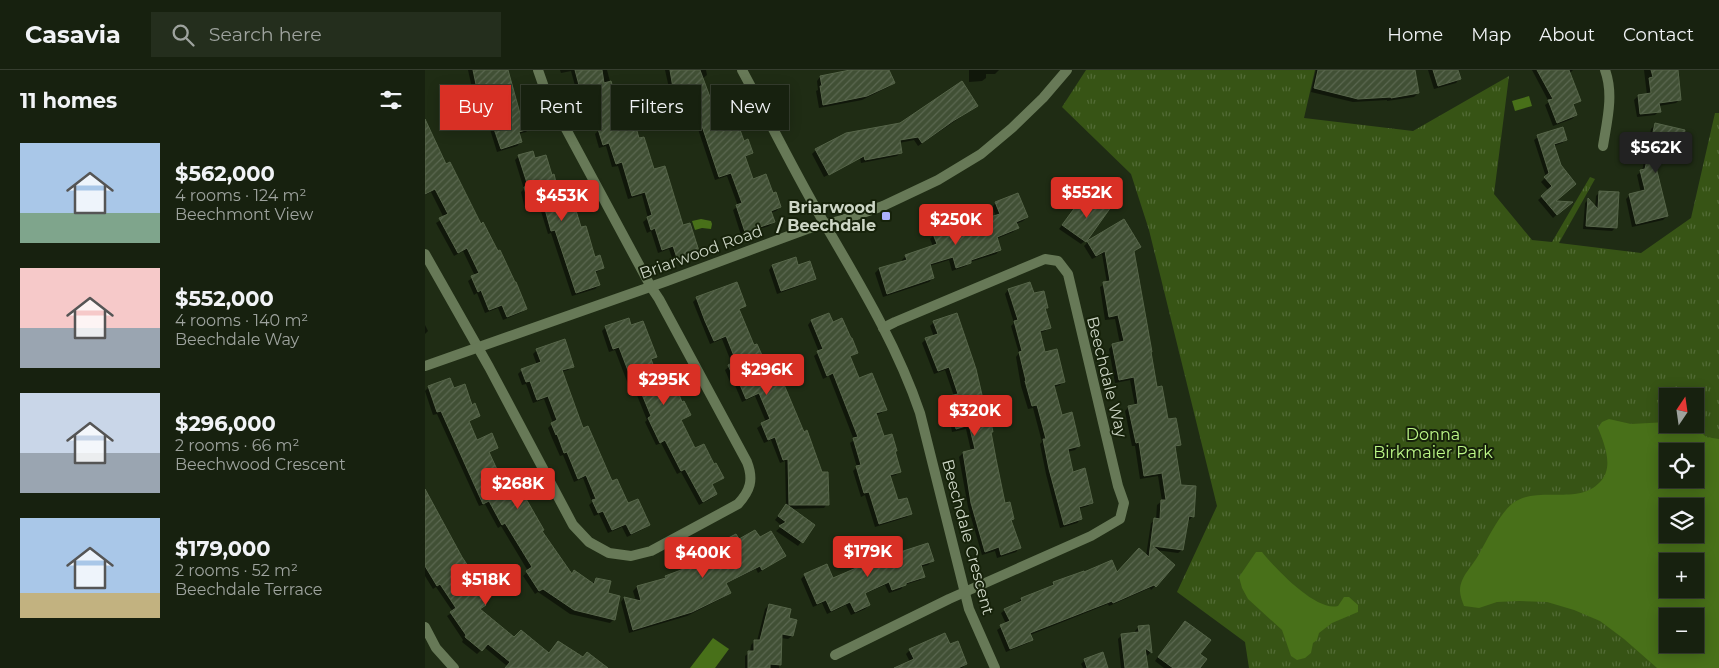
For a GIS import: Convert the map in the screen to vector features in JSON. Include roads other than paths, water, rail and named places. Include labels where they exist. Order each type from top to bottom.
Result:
[{"type":"street","points":[[425,254],[476,348],[489,367],[573,525],[589,542],[609,553],[631,556],[651,551],[738,504],[747,493],[751,484],[751,472],[743,454],[545,90],[538,70]]},
{"type":"street","name":"Beechdale Crescent","points":[[742,70],[883,328],[910,383],[920,413],[964,593],[995,668]]},
{"type":"street","name":"Briarwood Road","points":[[425,366],[651,287],[807,229],[883,206],[938,180],[981,154],[1043,98],[1067,70]]},
{"type":"street","points":[[1603,146],[1610,90],[1605,70]]},
{"type":"street","name":"Beechdale Way","points":[[883,328],[1045,259],[1058,261],[1068,274],[1124,503],[1120,519],[1091,536],[964,593]]},
{"type":"street","points":[[835,655],[964,593]]},
{"type":"street","points":[[425,627],[436,648],[454,668]]},
{"type":"place","name":"Briarwood / Beechdale","points":[[886,216]]},
{"type":"park label","name":"Donna Birkmaier Park","points":[[1433,443]]}]
